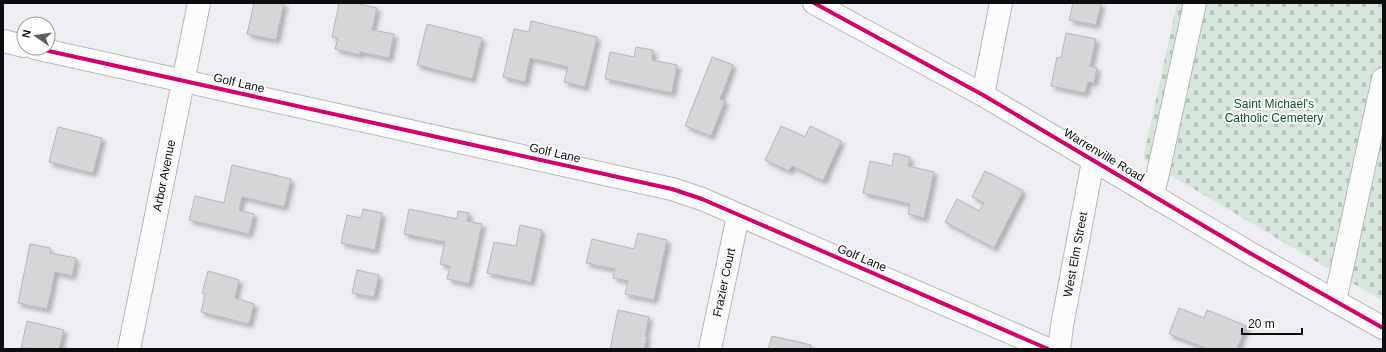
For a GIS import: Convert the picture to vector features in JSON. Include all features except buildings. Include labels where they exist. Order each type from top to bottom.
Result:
[{"type":"street","name":"Arbor Avenue","points":[[129,349],[199,3]]},
{"type":"street","name":"Warrenville Road","points":[[814,3],[983,95],[1093,161],[1383,328]]},
{"type":"street","points":[[983,95],[1001,3]]},
{"type":"street","points":[[1154,196],[1195,3]]},
{"type":"street","points":[[3,41],[16,44]]},
{"type":"street","name":"Golf Lane","points":[[56,53],[672,189],[702,199],[738,216],[1048,349]]},
{"type":"street","points":[[1334,301],[1383,79]]},
{"type":"street","name":"West Elm Street","points":[[1059,349],[1093,161]]},
{"type":"street","name":"Frazier Court","points":[[710,349],[738,216]]},
{"type":"green space","name":"Saint Michael's Catholic Cemetery","points":[[1177,3],[1383,3],[1383,301],[1143,159]]},
{"type":"cycle path","points":[[814,3],[983,95],[1248,252],[1383,328]]},
{"type":"cycle path","points":[[56,53],[672,189],[702,199],[1048,349]]}]
